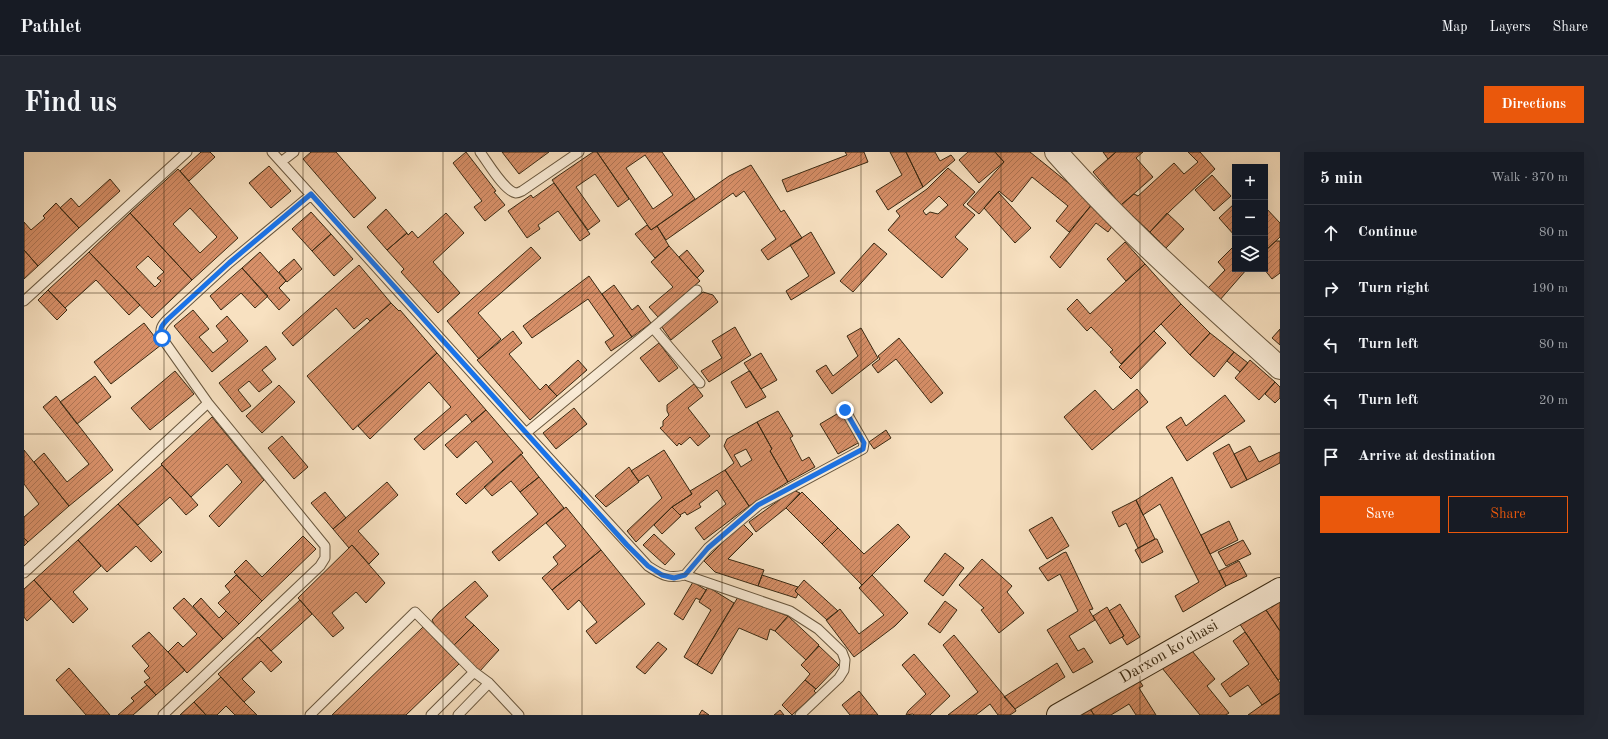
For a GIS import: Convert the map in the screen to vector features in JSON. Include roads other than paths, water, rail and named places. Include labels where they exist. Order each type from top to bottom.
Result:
[{"type":"street","points":[[1056,152],[1092,192],[1184,283],[1280,368]]},
{"type":"street","name":"Darxon ko'chasi","points":[[1058,715],[1082,707],[1280,589]]},
{"type":"lane","points":[[24,301],[187,152]]},
{"type":"lane","points":[[272,152],[648,566],[662,575],[674,578],[685,575],[790,611],[818,629],[842,652],[846,660],[844,670],[839,678],[800,715]]},
{"type":"lane","points":[[281,162],[294,152]]},
{"type":"lane","points":[[480,152],[510,191],[516,193],[522,191],[579,152]]},
{"type":"lane","points":[[163,715],[320,566],[325,558],[325,546],[320,539],[208,403],[162,338],[160,332],[162,325],[229,263],[311,194]]},
{"type":"lane","points":[[526,433],[697,290]]},
{"type":"lane","points":[[653,328],[700,383]]},
{"type":"lane","points":[[24,573],[208,403]]},
{"type":"lane","points":[[685,575],[708,548],[758,505],[863,449],[864,443],[845,410]]},
{"type":"lane","points":[[310,715],[415,612],[474,672],[489,683],[519,715]]},
{"type":"lane","points":[[431,715],[474,672]]},
{"type":"lane","points":[[458,715],[489,683]]}]
